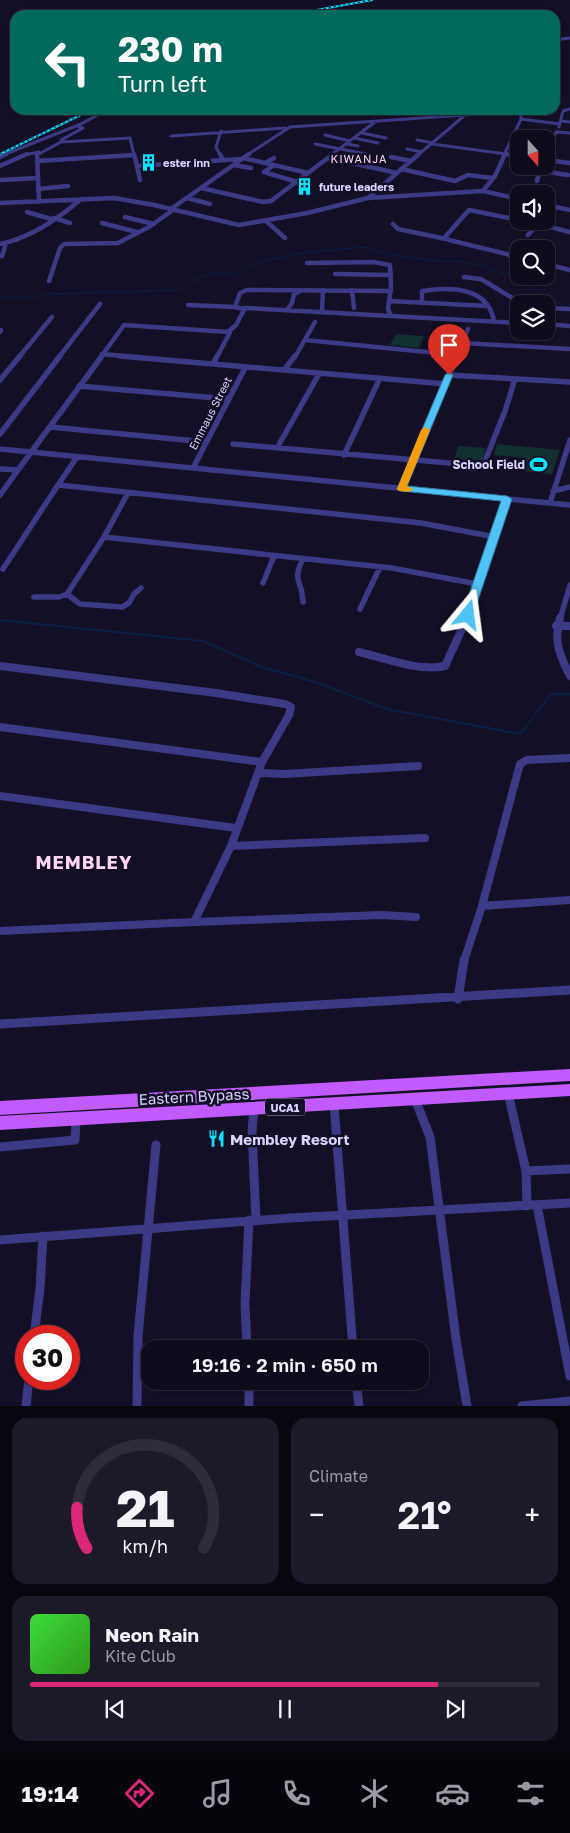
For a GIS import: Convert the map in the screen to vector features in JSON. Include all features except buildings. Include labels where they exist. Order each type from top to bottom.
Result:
[{"type":"main road","name":"Eastern Bypass","points":[[0,1108],[570,1075]]},
{"type":"main road","name":"Eastern Bypass","points":[[0,1123],[570,1090]]},
{"type":"street","points":[[570,109],[563,111],[561,123],[556,132],[570,133]]},
{"type":"street","points":[[0,157],[77,126],[98,115]]},
{"type":"street","points":[[170,136],[473,115]]},
{"type":"street","points":[[515,130],[523,115]]},
{"type":"street","points":[[333,116],[338,124]]},
{"type":"street","points":[[368,198],[464,116]]},
{"type":"street","points":[[520,120],[570,122]]},
{"type":"street","points":[[201,188],[267,202],[274,199],[376,122]]},
{"type":"street","points":[[61,142],[60,140],[83,128],[77,126]]},
{"type":"street","points":[[49,281],[60,248],[64,244],[115,244],[154,224],[186,198],[280,132],[290,128]]},
{"type":"street","points":[[192,129],[194,134]]},
{"type":"street","points":[[221,132],[216,147],[223,160]]},
{"type":"street","points":[[362,132],[386,138]]},
{"type":"street","points":[[325,135],[350,141],[378,143]]},
{"type":"street","points":[[0,166],[61,142],[127,138],[131,139],[140,180]]},
{"type":"street","points":[[417,140],[510,155]]},
{"type":"street","points":[[350,141],[358,146]]},
{"type":"street","points":[[483,191],[493,178],[510,142]]},
{"type":"street","points":[[315,144],[338,151]]},
{"type":"street","points":[[23,151],[31,147],[27,145]]},
{"type":"street","points":[[310,147],[366,154]]},
{"type":"street","points":[[407,149],[422,152]]},
{"type":"street","points":[[39,152],[37,154],[39,202]]},
{"type":"street","points":[[0,161],[17,154]]},
{"type":"street","points":[[37,161],[134,155]]},
{"type":"street","points":[[391,156],[411,161]]},
{"type":"street","points":[[265,163],[274,158]]},
{"type":"street","points":[[329,158],[455,181],[468,175],[493,178]]},
{"type":"street","points":[[137,166],[242,159],[308,173]]},
{"type":"street","points":[[555,162],[570,164]]},
{"type":"street","points":[[234,165],[251,168]]},
{"type":"street","points":[[274,166],[264,172],[297,182]]},
{"type":"street","points":[[555,172],[568,175]]},
{"type":"street","points":[[537,182],[539,175]]},
{"type":"street","points":[[0,180],[38,178]]},
{"type":"street","points":[[38,189],[68,186]]},
{"type":"street","points":[[0,203],[125,199],[236,225],[368,198],[483,191],[510,197]]},
{"type":"street","points":[[186,198],[210,204]]},
{"type":"street","points":[[0,244],[18,240],[81,199]]},
{"type":"street","points":[[555,207],[570,210]]},
{"type":"street","points":[[446,239],[446,234],[469,210],[510,218]]},
{"type":"street","points":[[27,212],[70,223]]},
{"type":"street","points":[[125,217],[154,224]]},
{"type":"street","points":[[266,220],[285,238]]},
{"type":"street","points":[[102,223],[137,232]]},
{"type":"street","points":[[392,224],[398,229],[446,239],[510,256]]},
{"type":"street","points":[[555,228],[570,232]]},
{"type":"street","points":[[528,235],[533,230]]},
{"type":"street","points":[[2,256],[6,243]]},
{"type":"street","points":[[307,263],[381,262],[390,265],[391,291],[388,312],[391,316]]},
{"type":"street","points":[[555,266],[570,270]]},
{"type":"street","points":[[335,274],[391,275]]},
{"type":"street","points":[[464,277],[481,279],[510,297]]},
{"type":"street","points":[[422,303],[422,291],[460,289],[472,294],[488,306],[492,312],[494,322]]},
{"type":"street","points":[[287,310],[292,304],[294,294],[301,290]]},
{"type":"street","points":[[322,312],[323,290]]},
{"type":"street","points":[[352,290],[354,308]]},
{"type":"street","points":[[235,307],[240,293],[244,291],[391,291]]},
{"type":"street","points":[[389,302],[488,306]]},
{"type":"street","points":[[0,434],[100,304]]},
{"type":"street","points":[[188,305],[510,323]]},
{"type":"street","points":[[555,308],[570,309]]},
{"type":"street","points":[[213,364],[244,309]]},
{"type":"street","points":[[0,380],[52,317]]},
{"type":"street","points":[[284,370],[315,322]]},
{"type":"street","points":[[0,495],[124,325],[230,332]]},
{"type":"street","points":[[555,325],[570,326]]},
{"type":"street","points":[[402,489],[468,329]]},
{"type":"street","points":[[305,340],[457,355]]},
{"type":"street","points":[[462,343],[570,350]]},
{"type":"street","points":[[102,354],[245,368],[446,384]]},
{"type":"street","name":"Emmaus Street","points":[[193,468],[245,368]]},
{"type":"street","points":[[277,448],[318,374]]},
{"type":"street","points":[[449,375],[570,382]]},
{"type":"street","points":[[344,455],[380,378]]},
{"type":"street","points":[[234,444],[483,466],[516,379]]},
{"type":"street","points":[[79,386],[228,399]]},
{"type":"street","points":[[50,427],[206,442]]},
{"type":"street","points":[[550,503],[570,440]]},
{"type":"street","points":[[0,449],[570,505]]},
{"type":"street","points":[[3,569],[77,457]]},
{"type":"street","points":[[0,469],[18,470]]},
{"type":"street","points":[[58,485],[421,523],[495,537]]},
{"type":"street","points":[[553,491],[570,487]]},
{"type":"street","points":[[34,597],[59,597],[67,594],[104,538],[128,493]]},
{"type":"street","points":[[359,652],[421,667],[437,668],[445,666],[468,615],[507,499]]},
{"type":"street","points":[[104,538],[380,567],[477,584]]},
{"type":"street","points":[[262,583],[274,556]]},
{"type":"street","points":[[303,559],[297,569],[295,578],[303,595],[303,602]]},
{"type":"street","points":[[360,609],[380,567]]},
{"type":"street","points":[[570,585],[556,626],[556,649],[570,676]]},
{"type":"street","points":[[67,594],[80,604],[125,606],[141,588]]},
{"type":"street","points":[[556,626],[570,626]]},
{"type":"street","points":[[0,666],[216,693],[290,706],[288,715],[262,762],[236,828],[231,846],[194,922]]},
{"type":"street","points":[[0,727],[262,762]]},
{"type":"street","points":[[458,999],[464,958],[482,906],[520,764],[527,760],[570,758]]},
{"type":"street","points":[[259,773],[284,774],[418,766]]},
{"type":"street","points":[[0,796],[236,828]]},
{"type":"street","points":[[231,846],[425,838]]},
{"type":"street","points":[[482,906],[570,900]]},
{"type":"street","points":[[0,930],[382,915],[416,917]]},
{"type":"street","points":[[0,1024],[311,1005],[458,999],[570,990]]},
{"type":"street","points":[[508,1093],[532,1205],[540,1228],[570,1376]]},
{"type":"street","points":[[415,1099],[430,1137],[441,1210],[456,1339],[467,1406]]},
{"type":"street","points":[[334,1104],[352,1340]]},
{"type":"street","points":[[247,1340],[245,1303],[252,1220],[254,1109]]},
{"type":"street","points":[[0,1147],[74,1140],[76,1118]]},
{"type":"street","points":[[137,1406],[138,1336],[156,1145]]},
{"type":"street","points":[[526,1172],[570,1169]]},
{"type":"street","points":[[0,1240],[252,1220],[570,1203]]},
{"type":"street","points":[[35,1325],[40,1289],[43,1236]]},
{"type":"street","points":[[26,1406],[28,1390]]},
{"type":"street","points":[[249,1390],[250,1406]]},
{"type":"street","points":[[357,1390],[359,1406]]},
{"type":"street","points":[[522,1406],[570,1401]]},
{"type":"green space","points":[[396,334],[424,336],[419,348],[390,345]]},
{"type":"green space","name":"School Field","points":[[497,444],[560,450],[552,474],[521,471],[525,458],[494,455]]},
{"type":"green space","points":[[458,446],[486,448],[482,461],[476,463],[455,458]]},
{"type":"waterway","points":[[0,298],[29,298],[46,294],[182,290],[194,281],[207,275],[221,273],[236,276],[255,263],[301,253],[366,247],[382,253],[436,261],[458,261],[481,266],[520,279],[538,293],[562,305],[570,305]]},
{"type":"waterway","points":[[0,620],[203,641],[262,667],[315,682],[387,709],[520,734],[551,694],[570,694]]},
{"type":"railway","points":[[317,10],[372,0]]},
{"type":"railway","points":[[0,154],[81,115]]},
{"type":"slow traffic","points":[[409,489],[402,489],[426,430]]},
{"type":"place","name":"ester inn","points":[[149,162]]},
{"type":"place","name":"future leaders","points":[[305,186]]},
{"type":"place","name":"School Field","points":[[539,464]]},
{"type":"place","name":"Membley Resort","points":[[216,1139]]},
{"type":"district","name":"KIWANJA","points":[[359,158]]},
{"type":"district","name":"MEMBLEY","points":[[84,862]]},
{"type":"route","points":[[449,375],[402,489],[507,499],[468,615]]}]
